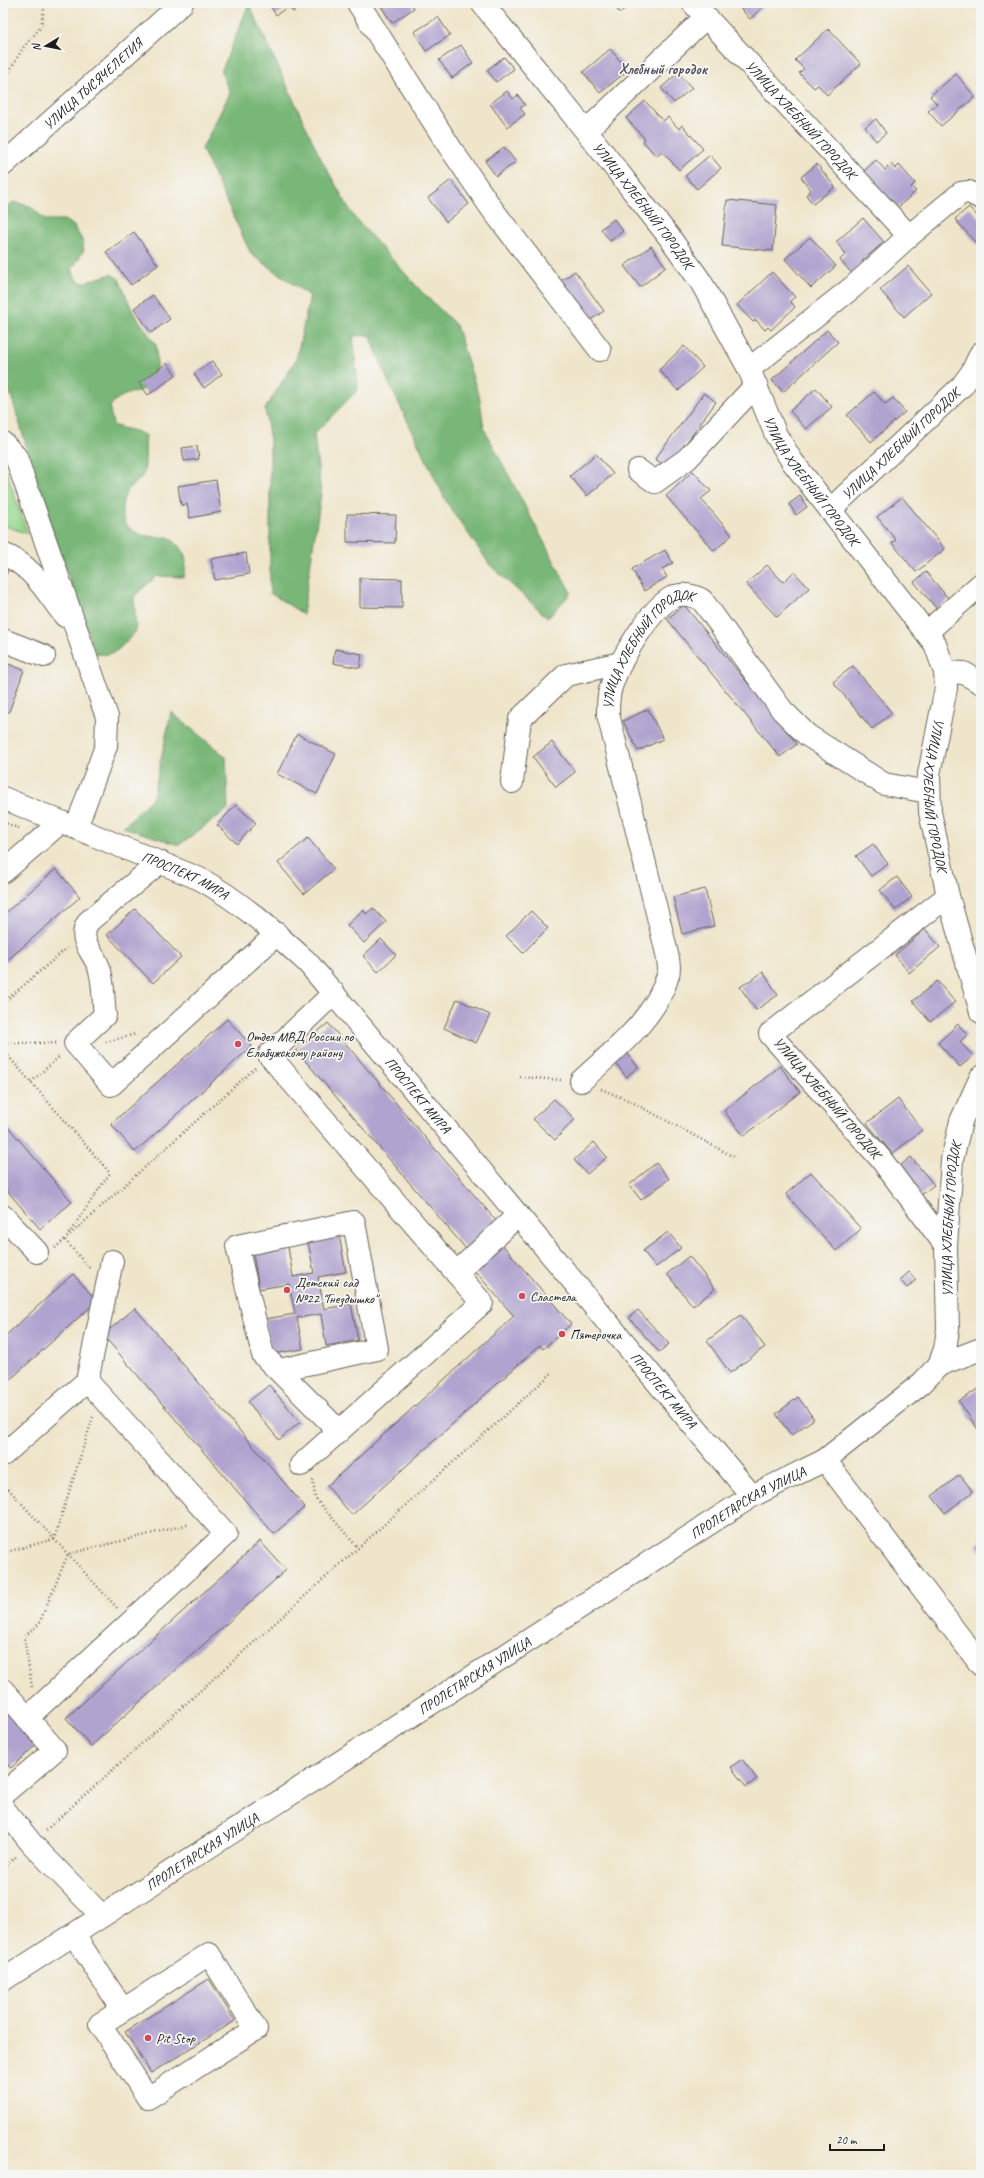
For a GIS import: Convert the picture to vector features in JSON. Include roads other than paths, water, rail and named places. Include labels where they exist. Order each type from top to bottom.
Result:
[{"type":"street","name":"УЛИЦА ТЫСЯЧЕЛЕТИЯ","points":[[3,165],[182,3]]},
{"type":"street","points":[[358,3],[450,149],[492,209],[600,350]]},
{"type":"street","name":"УЛИЦА ХЛЕБНЫЙ ГОРОДОК","points":[[482,3],[586,131],[670,238],[701,282],[753,377],[776,435],[792,461],[927,632],[938,650],[944,672],[944,702],[929,774],[928,792],[933,831],[948,896],[981,1012]]},
{"type":"street","points":[[586,131],[699,10]]},
{"type":"street","name":"УЛИЦА ХЛЕБНЫЙ ГОРОДОК","points":[[699,10],[909,236]]},
{"type":"street","points":[[638,470],[656,482],[687,459],[753,377],[909,236],[961,193],[969,192],[981,198]]},
{"type":"street","name":"УЛИЦА ХЛЕБНЫЙ ГОРОДОК","points":[[830,510],[962,386],[972,372],[981,353]]},
{"type":"street","points":[[3,443],[16,457],[104,706],[108,726],[106,746],[68,825],[3,872]]},
{"type":"street","points":[[3,554],[20,563],[33,574],[78,633]]},
{"type":"street","points":[[927,632],[981,584]]},
{"type":"street","name":"УЛИЦА ХЛЕБНЫЙ ГОРОДОК","points":[[581,1081],[628,1037],[658,1001],[669,973],[664,941],[608,714],[611,685],[621,663],[644,624],[668,601],[675,596],[693,595],[702,600],[782,710],[807,735],[884,784],[928,792]]},
{"type":"street","points":[[3,640],[44,656]]},
{"type":"street","points":[[512,782],[520,719],[566,675],[621,663]]},
{"type":"street","points":[[944,672],[964,672],[981,683]]},
{"type":"street","name":"ПРОСПЕКТ МИРА","points":[[3,798],[160,862],[200,880],[228,894],[277,934],[308,963],[334,993],[752,1496]]},
{"type":"street","points":[[160,862],[88,921],[84,927],[83,935],[100,971],[105,1015],[77,1046],[111,1085],[277,934]]},
{"type":"street","name":"УЛИЦА ХЛЕБНЫЙ ГОРОДОК","points":[[946,1246],[880,1158],[770,1034],[948,896]]},
{"type":"street","points":[[301,1465],[482,1303],[269,1056],[334,993]]},
{"type":"street","name":"УЛИЦА ХЛЕБНЫЙ ГОРОДОК","points":[[939,1365],[945,1349],[948,1329],[946,1246],[952,1160],[955,1141],[966,1106],[981,1078]]},
{"type":"street","points":[[456,1273],[518,1215]]},
{"type":"street","points":[[3,1216],[37,1252]]},
{"type":"street","points":[[278,1370],[377,1349],[354,1222],[237,1246],[263,1355],[278,1370],[339,1431]]},
{"type":"street","points":[[3,1455],[93,1388],[112,1261]]},
{"type":"street","points":[[939,1365],[981,1349]]},
{"type":"street","name":"ПРОЛЕТАРСКАЯ УЛИЦА","points":[[3,1980],[752,1496],[825,1460],[922,1383],[939,1365]]},
{"type":"street","points":[[32,1714],[226,1534],[93,1388]]},
{"type":"street","points":[[825,1460],[978,1656]]},
{"type":"street","points":[[3,1690],[32,1714],[55,1750],[3,1794]]},
{"type":"street","points":[[3,1808],[32,1844],[102,1916]]},
{"type":"street","points":[[74,1935],[123,2010]]},
{"type":"street","points":[[209,1954],[256,2029],[148,2098],[100,2024],[123,2010],[209,1954]]},
{"type":"place","name":"Отдел МВД России по Елабужскому району","points":[[238,1044]]},
{"type":"place","name":"Детский сад №22 \"Гнездышко\"","points":[[287,1290]]},
{"type":"place","name":"Сластела","points":[[522,1296]]},
{"type":"place","name":"Пятерочка","points":[[562,1334]]},
{"type":"place","name":"Pit Stop","points":[[148,2038]]},
{"type":"district","name":"Хлебный городок","points":[[663,69]]}]
